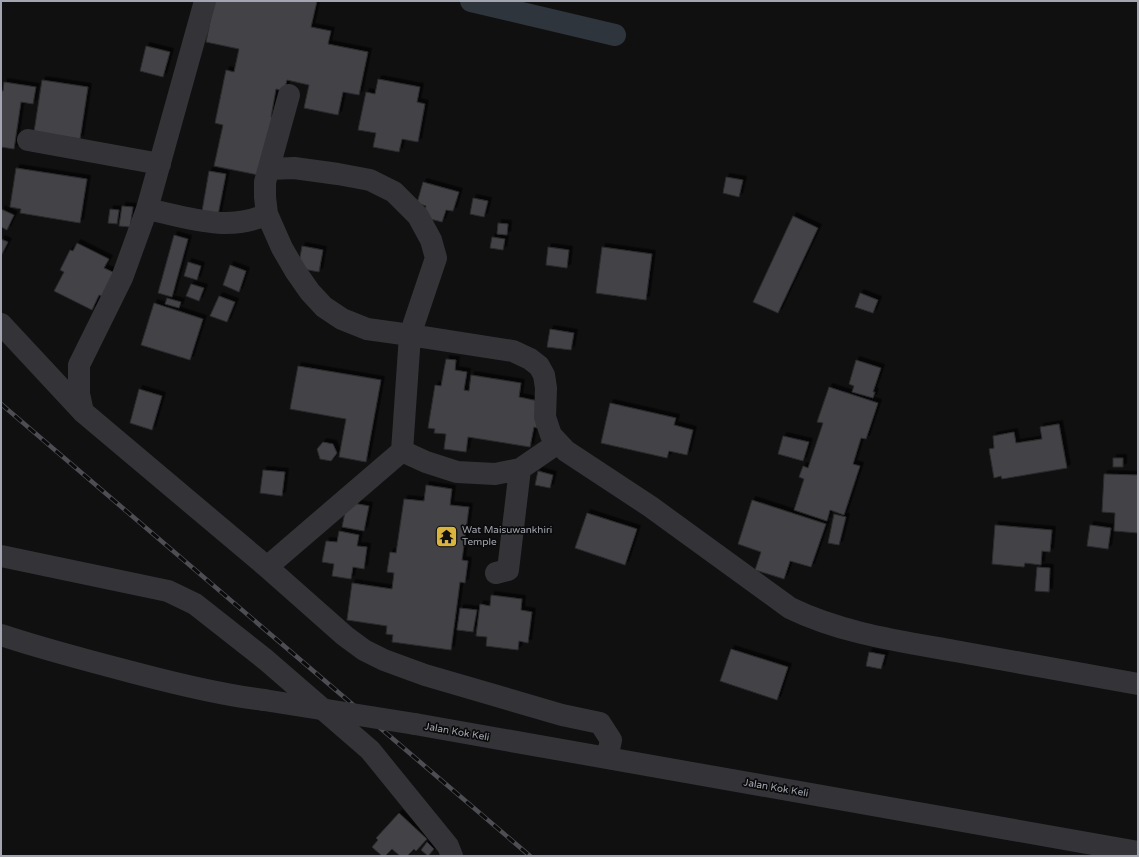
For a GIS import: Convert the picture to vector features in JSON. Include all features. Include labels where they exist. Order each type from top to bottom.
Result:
[{"type":"street","points":[[83,412],[79,394],[79,365],[122,278],[147,209],[205,1]]},
{"type":"street","points":[[289,95],[270,169],[265,182],[267,214],[282,248],[296,272],[310,292],[324,307],[342,319],[367,329],[410,334],[513,352],[530,359],[539,366],[544,376],[546,388],[545,417],[551,435],[566,451],[651,507],[790,608],[835,626],[912,643],[1138,684]]},
{"type":"street","points":[[28,140],[160,164]]},
{"type":"street","points":[[267,567],[402,451],[410,334],[436,258],[431,240],[418,216],[394,192],[370,180],[338,174],[294,168],[270,169]]},
{"type":"street","points":[[147,209],[218,224],[243,221],[267,214]]},
{"type":"street","points":[[1,324],[83,412],[267,567],[345,636],[364,650],[384,660],[425,675],[562,715],[600,724],[611,740],[607,758]]},
{"type":"street","points":[[402,451],[426,462],[457,472],[495,474],[520,469],[558,443]]},
{"type":"street","points":[[496,573],[508,570],[520,469]]},
{"type":"street","points":[[1,556],[168,591],[195,604],[266,660],[370,750],[448,846],[452,856]]},
{"type":"street","name":"Jalan Kok Keli","points":[[1,635],[37,647],[186,686],[231,696],[415,724],[1138,852]]},
{"type":"building","points":[[214,1],[317,1],[311,27],[331,31],[328,44],[368,52],[359,95],[343,92],[338,115],[304,108],[309,85],[287,80],[284,91],[276,89],[271,117],[278,118],[258,175],[214,166],[223,125],[215,123],[226,70],[234,72],[239,49],[206,42]]},
{"type":"building","points":[[146,46],[170,52],[163,77],[140,71]]},
{"type":"building","points":[[378,79],[420,87],[417,102],[425,104],[418,142],[402,139],[399,152],[373,147],[376,133],[358,130],[366,92],[375,94]]},
{"type":"building","points":[[42,80],[88,87],[80,139],[34,132]]},
{"type":"building","points":[[4,82],[36,87],[33,104],[21,102],[14,149],[1,147],[1,91],[3,91]]},
{"type":"building","points":[[16,168],[87,179],[80,223],[20,213],[21,209],[10,207]]},
{"type":"building","points":[[209,171],[226,174],[217,220],[201,217]]},
{"type":"building","points":[[726,177],[743,180],[739,197],[723,193]]},
{"type":"building","points":[[423,182],[459,192],[453,211],[446,210],[442,222],[423,217],[426,206],[417,203]]},
{"type":"building","points":[[473,198],[488,201],[484,217],[470,214]]},
{"type":"building","points":[[122,206],[133,207],[130,227],[119,226]]},
{"type":"building","points":[[1,209],[14,215],[7,230],[1,227]]},
{"type":"building","points":[[110,209],[119,210],[117,224],[108,223]]},
{"type":"building","points":[[793,216],[818,228],[778,313],[753,302]]},
{"type":"building","points":[[498,223],[508,224],[507,235],[497,234]]},
{"type":"building","points":[[174,235],[188,239],[172,297],[158,293]]},
{"type":"building","points":[[492,237],[505,239],[503,250],[490,248]]},
{"type":"building","points":[[1,239],[8,242],[1,256]]},
{"type":"building","points":[[77,243],[109,259],[104,268],[115,273],[104,297],[99,295],[92,310],[54,291],[64,272],[60,270],[70,250],[73,251]]},
{"type":"building","points":[[302,246],[323,250],[319,272],[298,268]]},
{"type":"building","points":[[548,247],[569,250],[567,268],[546,265]]},
{"type":"building","points":[[602,247],[652,254],[646,300],[596,293]]},
{"type":"building","points":[[188,262],[201,266],[197,280],[184,276]]},
{"type":"building","points":[[230,265],[246,271],[239,292],[223,285]]},
{"type":"building","points":[[191,284],[204,288],[199,301],[186,296]]},
{"type":"building","points":[[860,293],[878,300],[873,313],[855,307]]},
{"type":"building","points":[[219,296],[235,302],[227,322],[210,316]]},
{"type":"building","points":[[167,298],[181,302],[179,308],[165,304]]},
{"type":"building","points":[[154,303],[203,319],[190,360],[141,345]]},
{"type":"building","points":[[550,329],[574,333],[571,350],[547,347]]},
{"type":"building","points":[[446,359],[456,360],[455,370],[467,372],[464,390],[469,391],[471,375],[521,383],[519,397],[538,401],[537,428],[534,427],[530,447],[468,437],[466,452],[444,449],[446,434],[434,433],[435,429],[428,428],[435,385],[441,386]]},
{"type":"building","points":[[856,360],[881,368],[873,392],[875,392],[873,398],[852,392],[854,386],[849,384]]},
{"type":"building","points":[[298,366],[381,380],[366,462],[339,457],[346,419],[290,409]]},
{"type":"building","points":[[829,387],[878,403],[866,439],[861,438],[853,464],[860,466],[844,515],[830,510],[827,521],[794,510],[804,479],[799,477],[803,466],[808,468],[823,423],[817,422]]},
{"type":"building","points":[[139,389],[162,396],[152,430],[130,423]]},
{"type":"building","points":[[610,403],[676,418],[674,425],[693,430],[687,455],[669,451],[667,458],[601,443]]},
{"type":"building","points":[[1059,424],[1067,468],[1002,479],[1001,476],[994,478],[989,449],[994,448],[993,436],[1014,432],[1016,443],[1042,439],[1040,427]]},
{"type":"building","points":[[783,436],[809,442],[803,461],[778,454]]},
{"type":"building","points":[[323,442],[333,444],[337,453],[331,461],[320,459],[317,449]]},
{"type":"building","points":[[1113,458],[1123,458],[1123,467],[1113,467]]},
{"type":"building","points":[[263,470],[285,472],[282,496],[260,493]]},
{"type":"building","points":[[538,471],[553,475],[550,488],[535,485]]},
{"type":"building","points":[[1104,474],[1138,475],[1138,533],[1114,531],[1115,513],[1102,512]]},
{"type":"building","points":[[426,485],[452,489],[450,505],[469,507],[462,560],[468,561],[465,583],[460,582],[451,650],[392,642],[393,635],[386,634],[387,626],[347,620],[352,583],[392,589],[394,573],[387,572],[390,552],[396,553],[404,499],[424,501]]},
{"type":"building","points":[[752,500],[826,524],[811,567],[790,561],[784,579],[755,570],[761,552],[738,544]]},
{"type":"building","points":[[347,502],[369,506],[364,531],[342,527]]},
{"type":"building","points":[[587,513],[637,529],[625,565],[575,548]]},
{"type":"building","points":[[834,514],[846,517],[839,545],[828,543]]},
{"type":"building","points":[[995,525],[1052,530],[1050,552],[1042,551],[1041,565],[1025,563],[1024,567],[992,564]]},
{"type":"building","points":[[1090,525],[1111,528],[1108,549],[1087,546]]},
{"type":"building","points":[[339,531],[359,535],[357,546],[367,547],[364,569],[353,567],[351,579],[332,576],[334,564],[322,562],[326,541],[337,542]]},
{"type":"building","points":[[1037,567],[1050,568],[1049,592],[1035,591]]},
{"type":"building","points":[[491,595],[522,599],[521,610],[532,612],[528,643],[519,641],[518,650],[486,646],[487,637],[476,636],[480,604],[490,606]]},
{"type":"building","points":[[460,608],[477,610],[473,632],[457,630]]},
{"type":"building","points":[[731,649],[788,667],[777,700],[720,681]]},
{"type":"building","points":[[869,652],[885,655],[881,669],[866,666]]},
{"type":"building","points":[[399,813],[427,839],[416,851],[414,849],[407,856],[400,856],[392,849],[385,856],[382,856],[372,847],[378,840],[376,838]]},
{"type":"building","points":[[427,842],[434,849],[428,856],[421,850]]},
{"type":"waterway","points":[[471,1],[615,35]]},
{"type":"railway","points":[[1,404],[530,856]]},
{"type":"place","name":"Wat Maisuwankhiri Temple","points":[[446,536]]}]
